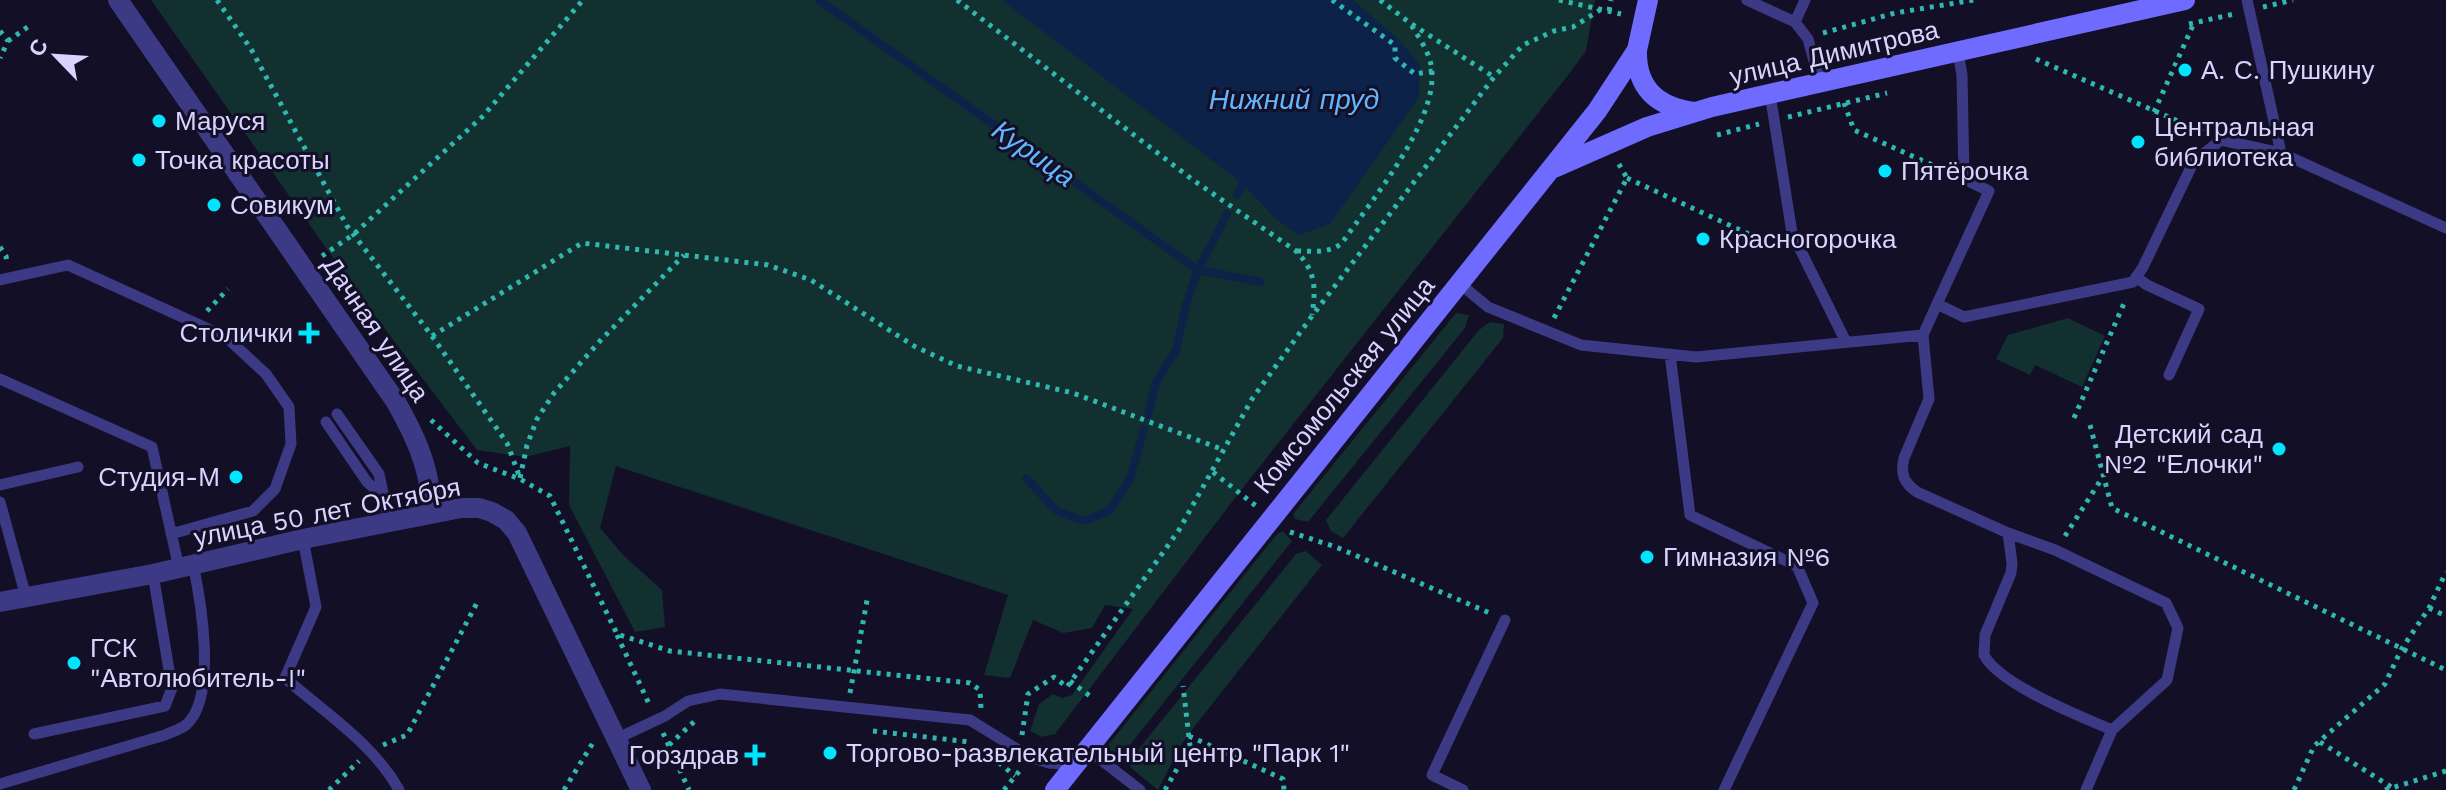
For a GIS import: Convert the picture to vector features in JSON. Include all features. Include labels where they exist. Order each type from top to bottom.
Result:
[{"type":"street","name":"Дачная улица","points":[[118,0],[396,402],[428,470],[431,500]]},
{"type":"street","name":"Комсомольская улица","points":[[1055,790],[1604,102],[1637,50],[1648,0]]},
{"type":"street","name":"улица Димитрова","points":[[1549,171],[1647,127],[1695,112],[2185,0]]},
{"type":"street","points":[[1637,50],[1640,77],[1655,97],[1680,110],[1695,112]]},
{"type":"street","name":"улица 50 лет Октября","points":[[0,602],[153,574],[389,521],[461,508],[479,508],[506,520],[517,533],[641,790]]},
{"type":"lane","points":[[1747,0],[1795,22],[1808,39],[1820,83]]},
{"type":"lane","points":[[1795,22],[1805,0]]},
{"type":"lane","points":[[2247,0],[2281,153]]},
{"type":"lane","points":[[1958,52],[1962,75],[1964,179],[1989,191],[1923,335],[1929,399],[1902,468],[1904,478],[1917,492],[2008,533],[2055,550],[2166,603],[2178,628],[2167,680],[2112,730],[2086,790]]},
{"type":"lane","points":[[1770,94],[1792,233],[1846,342]]},
{"type":"lane","points":[[2135,280],[2194,161],[2221,140],[2281,153],[2446,228]]},
{"type":"lane","points":[[0,280],[68,265],[226,337],[266,374],[289,407],[291,444],[275,489],[253,511],[171,534]]},
{"type":"lane","points":[[1937,304],[1964,317],[2135,280],[2199,309],[2169,375]]},
{"type":"lane","points":[[1459,283],[1488,307],[1581,345],[1696,357],[1923,335]]},
{"type":"lane","points":[[1670,354],[1690,515],[1797,566],[1813,603],[1724,790]]},
{"type":"lane","points":[[0,379],[152,447],[171,534],[186,566],[202,627],[203,681],[197,709],[187,724],[165,735],[0,784]]},
{"type":"lane","points":[[337,414],[379,474],[389,521]]},
{"type":"lane","points":[[326,422],[367,482],[385,497]]},
{"type":"lane","points":[[0,485],[78,467]]},
{"type":"lane","points":[[0,502],[26,597]]},
{"type":"lane","points":[[2008,533],[2011,573],[1985,635],[1983,645],[1988,663],[2051,704],[2112,730]]},
{"type":"lane","points":[[303,539],[316,607],[285,678],[369,751],[399,790]]},
{"type":"lane","points":[[34,734],[165,706],[172,688],[153,574]]},
{"type":"lane","points":[[1463,790],[1432,775],[1505,620]]},
{"type":"lane","points":[[616,739],[688,701],[720,694],[970,720],[1030,757],[1063,766],[1082,757],[1140,790]]},
{"type":"path","points":[[217,0],[251,49],[354,234],[432,336],[507,443],[520,479],[550,496],[617,634],[670,651],[970,683],[980,690],[981,710],[991,717]]},
{"type":"path","points":[[318,259],[354,234],[483,116],[583,0]]},
{"type":"path","points":[[957,0],[1193,180],[1296,251],[1309,264],[1315,290],[1312,316]]},
{"type":"path","points":[[1332,0],[1395,45],[1395,58],[1415,74],[1433,71]]},
{"type":"path","points":[[1380,0],[1494,77]]},
{"type":"path","points":[[1559,0],[1621,14]]},
{"type":"path","points":[[1609,11],[1611,0]]},
{"type":"path","points":[[1808,39],[1834,28],[1895,13],[1974,0]]},
{"type":"path","points":[[1028,694],[1054,677],[1067,687],[1179,530],[1252,399],[1494,77],[1523,45],[1554,31],[1573,27],[1600,10]]},
{"type":"path","points":[[1296,251],[1325,251],[1342,243],[1403,156],[1431,93],[1433,71],[1425,48],[1410,23]]},
{"type":"path","points":[[2154,112],[2194,23]]},
{"type":"path","points":[[0,58],[8,41],[29,26]]},
{"type":"path","points":[[0,31],[8,41]]},
{"type":"path","points":[[2036,59],[2221,140]]},
{"type":"path","points":[[1844,103],[1854,130],[1964,179]]},
{"type":"path","points":[[1717,135],[1774,120]]},
{"type":"path","points":[[1616,161],[1627,178],[1806,260]]},
{"type":"path","points":[[1547,331],[1627,178]]},
{"type":"path","points":[[432,336],[582,243],[768,265],[811,280],[914,346],[957,366],[1073,393],[1224,450]]},
{"type":"path","points":[[520,479],[527,445],[537,419],[554,393],[599,342],[685,255]]},
{"type":"path","points":[[2074,418],[2135,280]]},
{"type":"path","points":[[197,322],[228,289]]},
{"type":"path","points":[[2090,425],[2112,508],[2446,670]]},
{"type":"path","points":[[1213,472],[1260,508]]},
{"type":"path","points":[[2055,550],[2102,478]]},
{"type":"path","points":[[1289,531],[1336,547],[1505,620]]},
{"type":"path","points":[[2294,790],[2314,746],[2385,684],[2446,572]]},
{"type":"path","points":[[868,595],[853,670],[847,728],[973,742]]},
{"type":"path","points":[[334,788],[369,751],[407,735],[479,599]]},
{"type":"path","points":[[2429,608],[2446,616]]},
{"type":"path","points":[[1070,681],[1090,696]]},
{"type":"path","points":[[1165,790],[1190,746],[1183,686]]},
{"type":"path","points":[[669,745],[705,712]]},
{"type":"path","points":[[564,790],[607,720]]},
{"type":"path","points":[[1011,730],[1021,737]]},
{"type":"path","points":[[1189,736],[1283,779],[1284,790]]},
{"type":"path","points":[[2320,742],[2391,789],[2446,771]]},
{"type":"path","points":[[984,750],[1015,776]]},
{"type":"green space","points":[[151,0],[1595,0],[1586,51],[1565,79],[1235,498],[1055,734],[1042,737],[1030,731],[1039,704],[1053,694],[1062,698],[1072,695],[1133,609],[1105,605],[1092,628],[1063,633],[1033,620],[1010,678],[984,675],[1008,595],[616,466],[600,528],[623,555],[662,590],[665,627],[635,632],[569,505],[570,446],[525,457],[477,450],[362,299]]},
{"type":"green space","points":[[1456,313],[1469,315],[1465,328],[1308,522],[1295,519],[1293,514]]},
{"type":"green space","points":[[2068,318],[2105,336],[2082,387],[2035,365],[2030,375],[1996,359],[2008,335]]},
{"type":"green space","points":[[1490,322],[1504,324],[1503,338],[1343,538],[1331,531],[1326,520],[1479,330]]},
{"type":"green space","points":[[1283,531],[1292,541],[1118,760],[1105,749],[1277,534]]},
{"type":"green space","points":[[1306,551],[1322,565],[1194,727],[1158,790],[1131,768],[1129,761],[1296,554]]},
{"type":"water","name":"Нижний пруд","points":[[1002,0],[1353,0],[1399,40],[1420,65],[1419,97],[1330,224],[1298,235],[1275,218],[1243,184]]},
{"type":"waterway","name":"Курица","points":[[819,0],[1198,270],[1260,282]]},
{"type":"waterway","points":[[1237,195],[1243,184]]},
{"type":"waterway","points":[[1148,415],[1156,382],[1176,351],[1186,304],[1198,270],[1227,214]]},
{"type":"waterway","points":[[1026,478],[1057,511],[1084,521],[1109,511],[1130,479],[1144,429]]},
{"type":"place","name":"А. С. Пушкину","points":[[2185,70]]},
{"type":"place","name":"Маруся","points":[[159,121]]},
{"type":"place","name":"Центральная библиотека","points":[[2138,142]]},
{"type":"place","name":"Точка красоты","points":[[139,160]]},
{"type":"place","name":"Пятёрочка","points":[[1885,171]]},
{"type":"place","name":"Совикум","points":[[214,205]]},
{"type":"place","name":"Красногорочка","points":[[1703,239]]},
{"type":"place","name":"Столички","points":[[309,333]]},
{"type":"place","name":"Детский сад №2 \"Елочки\"","points":[[2279,449]]},
{"type":"place","name":"Студия-М","points":[[236,477]]},
{"type":"place","name":"Гимназия №6","points":[[1647,557]]},
{"type":"place","name":"ГСК \"Автолюбитель-I\"","points":[[74,663]]},
{"type":"place","name":"Торгово-развлекательный центр \"Парк 1\"","points":[[830,753]]},
{"type":"place","name":"Горздрав","points":[[755,755]]}]
